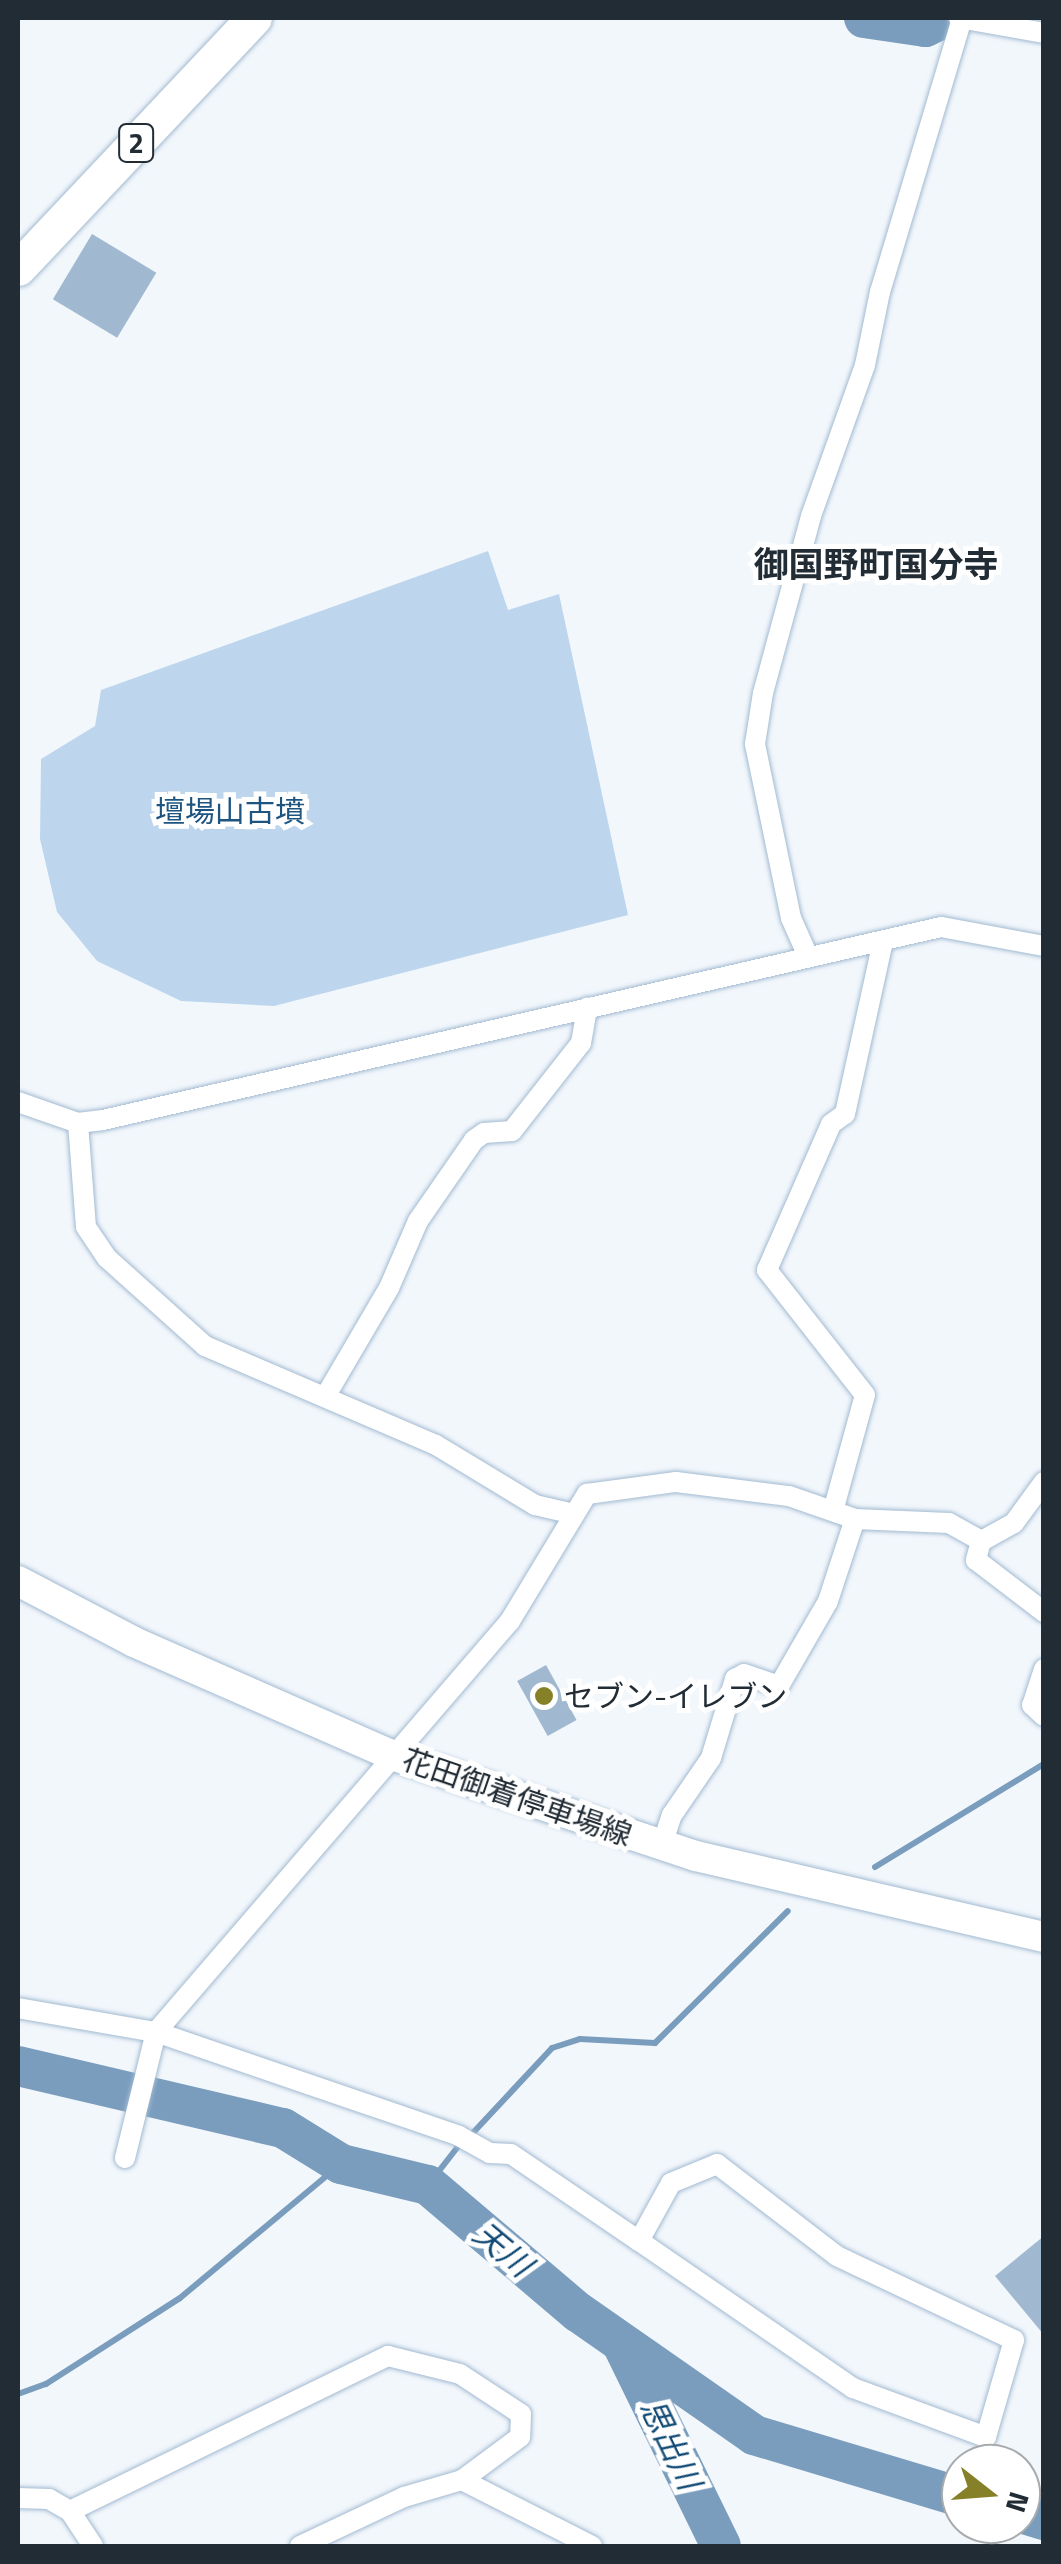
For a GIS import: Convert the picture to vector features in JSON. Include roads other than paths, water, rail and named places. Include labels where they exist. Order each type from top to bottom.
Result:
[{"type":"highway","name":"2","points":[[18,268],[254,18]]},
{"type":"main road","name":"花田御着停車場線","points":[[18,1582],[134,1642],[392,1755],[662,1845],[1044,1937]]},
{"type":"street","points":[[806,954],[791,918],[755,744],[763,693],[811,516],[865,365],[880,292],[961,18],[1044,33]]},
{"type":"street","points":[[18,1102],[78,1123],[587,1008],[806,954],[941,927],[1044,946]]},
{"type":"street","points":[[833,1511],[865,1395],[768,1270],[831,1124],[845,1114],[883,941]]},
{"type":"street","points":[[325,1396],[389,1288],[418,1221],[474,1140],[484,1132],[512,1131],[581,1043],[587,1008]]},
{"type":"street","points":[[78,1123],[86,1227],[107,1258],[205,1346],[436,1445],[535,1505],[574,1514]]},
{"type":"street","points":[[125,2158],[156,2032],[527,1599],[587,1494],[676,1482],[788,1496],[855,1519],[949,1523],[981,1541]]},
{"type":"street","points":[[1044,1482],[1014,1523],[981,1541],[976,1560],[1044,1612]]},
{"type":"street","points":[[662,1845],[672,1815],[711,1758],[735,1679],[744,1674],[779,1686],[828,1601],[855,1519]]},
{"type":"street","points":[[1044,1669],[1032,1705],[1044,1716]]},
{"type":"street","points":[[18,2008],[156,2032],[459,2136],[490,2153],[511,2154],[853,2388],[986,2437],[1014,2340],[836,2256],[717,2164],[672,2182],[639,2241]]},
{"type":"street","points":[[70,2511],[388,2356],[460,2374],[522,2414],[520,2437],[462,2480],[404,2498],[300,2546]]},
{"type":"street","points":[[462,2480],[592,2546]]},
{"type":"street","points":[[18,2498],[49,2499],[70,2511],[92,2546]]},
{"type":"waterway","points":[[864,18],[925,27],[944,18]]},
{"type":"waterway","points":[[875,1867],[1044,1764]]},
{"type":"waterway","points":[[470,2136],[552,2048],[580,2039],[655,2043],[788,1911]]},
{"type":"waterway","name":"天川","points":[[18,2066],[283,2128],[341,2164],[428,2185],[578,2312],[754,2435],[941,2491]]},
{"type":"waterway","points":[[428,2185],[460,2144]]},
{"type":"waterway","points":[[18,2394],[46,2384],[180,2298],[341,2164]]},
{"type":"waterway","name":"思出川","points":[[624,2348],[721,2546]]},
{"type":"place","name":"セブン-イレブン","points":[[544,1696]]},
{"type":"district","name":"御国野町国分寺","points":[[876,564]]},
{"type":"park label","name":"壇場山古墳","points":[[230,811]]}]
